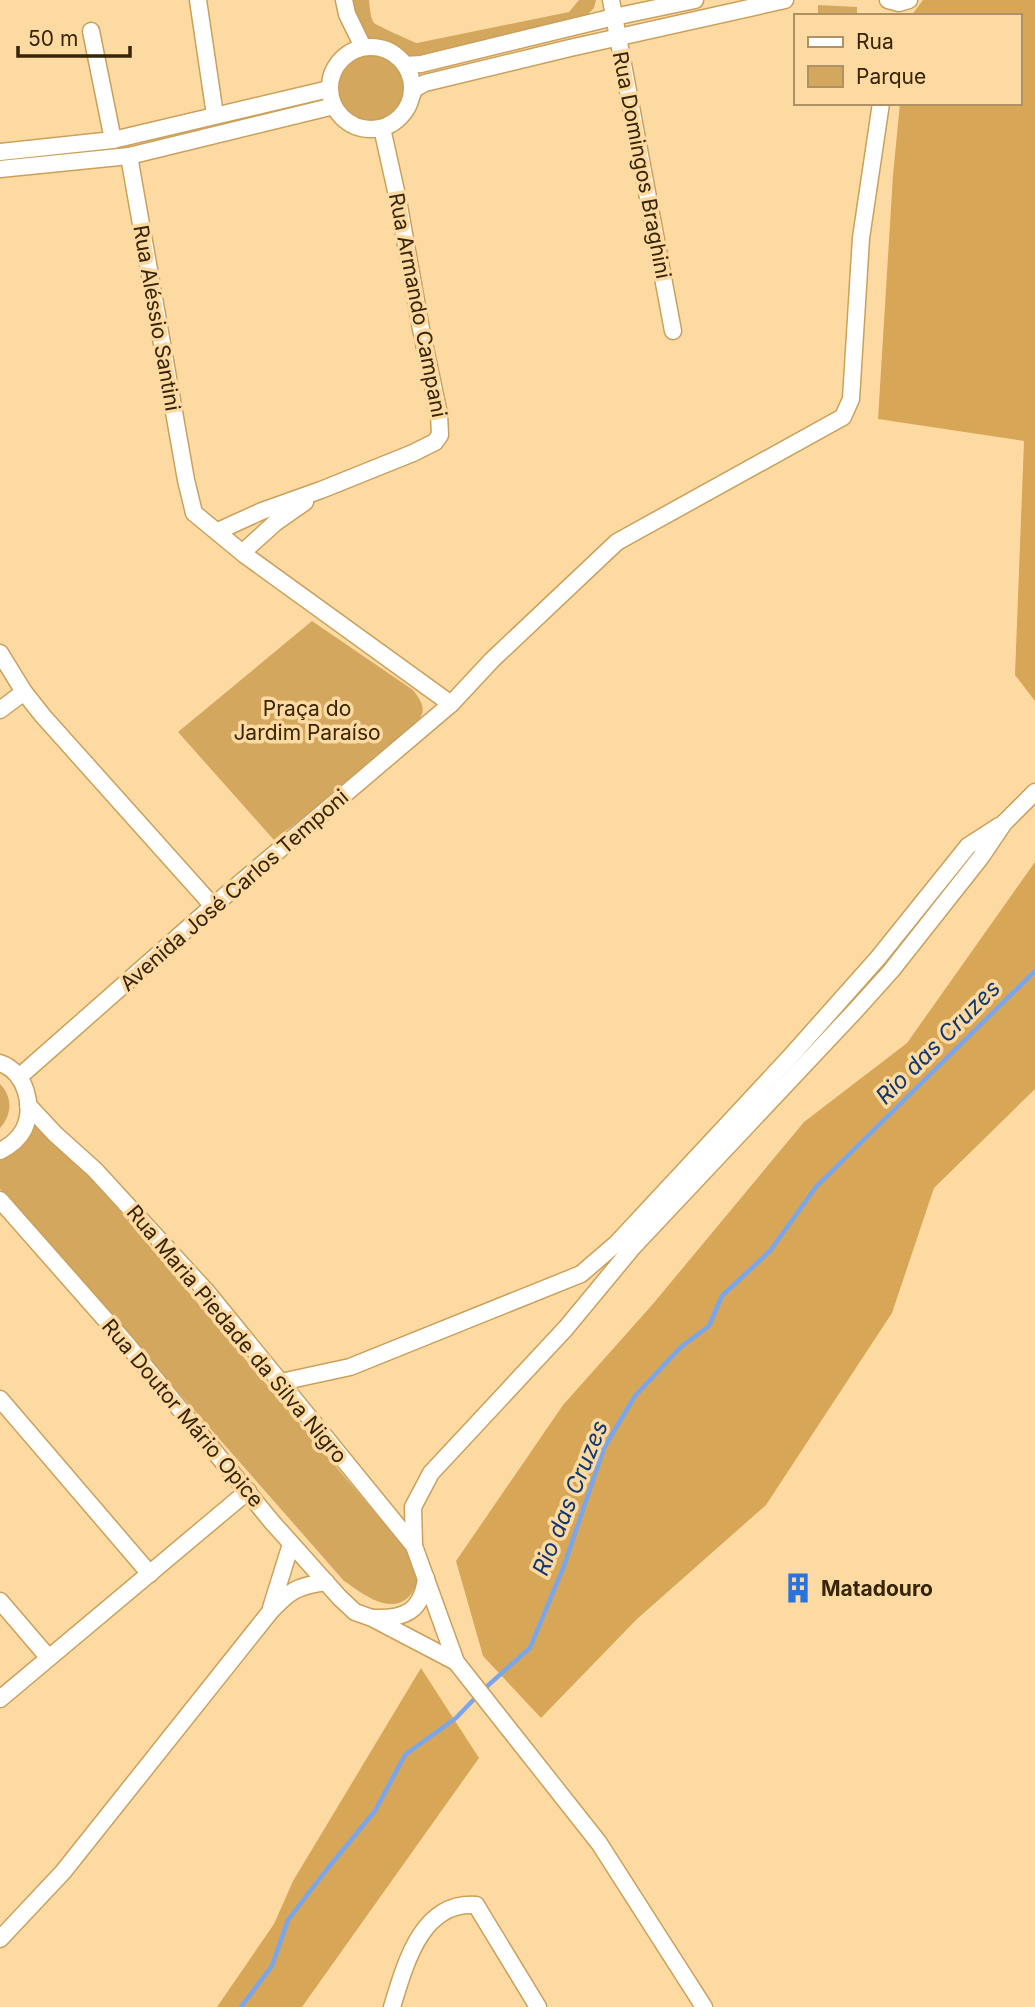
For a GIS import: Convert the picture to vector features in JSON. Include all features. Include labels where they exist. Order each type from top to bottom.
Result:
[{"type":"street","points":[[198,0],[215,115]]},
{"type":"street","points":[[344,0],[346,14],[363,47]]},
{"type":"street","name":"Rua Domingos Braghini","points":[[611,0],[673,331]]},
{"type":"street","points":[[405,65],[421,64],[695,0]]},
{"type":"street","points":[[412,95],[411,79],[405,65],[394,53],[379,47],[363,47],[349,52],[331,74],[330,89],[334,106],[342,117],[353,125],[366,129],[382,128],[394,123],[405,110],[412,95],[414,89],[425,83],[785,0]]},
{"type":"street","points":[[886,0],[899,3],[910,0]]},
{"type":"street","points":[[91,31],[113,139]]},
{"type":"street","points":[[0,152],[113,139],[330,89]]},
{"type":"street","name":"Avenida José Carlos Temponi","points":[[19,1077],[213,906],[451,704],[492,660],[617,542],[843,417],[852,399],[861,237],[881,105]]},
{"type":"street","points":[[0,169],[128,156],[334,106]]},
{"type":"street","name":"Rua Armando Campani","points":[[218,531],[262,511],[413,453],[435,442],[440,435],[439,414],[382,128]]},
{"type":"street","name":"Rua Aléssio Santini","points":[[128,156],[194,513],[451,704]]},
{"type":"street","name":"Rua Armando Campani","points":[[243,552],[275,523],[321,490]]},
{"type":"street","points":[[0,653],[24,692],[43,716],[213,906]]},
{"type":"street","points":[[0,710],[24,692]]},
{"type":"street","points":[[414,1546],[413,1507],[431,1473],[566,1328],[634,1247],[855,1011],[948,898],[1004,823],[1035,792]]},
{"type":"street","points":[[281,1381],[350,1367],[582,1274],[617,1243],[834,1007],[878,958],[968,846],[1004,823]]},
{"type":"street","points":[[0,1151],[13,1144],[25,1128],[28,1105],[27,1091],[19,1077],[2,1062]]},
{"type":"street","name":"Rua Maria Piedade da Silva Nigro","points":[[28,1105],[55,1135],[94,1170],[207,1292],[414,1546],[456,1662]]},
{"type":"street","name":"Rua Doutor Mário Opice","points":[[0,1199],[127,1343],[326,1583],[355,1612],[372,1618],[456,1662]]},
{"type":"street","points":[[0,1399],[150,1574]]},
{"type":"street","points":[[0,1699],[248,1491]]},
{"type":"street","points":[[270,1612],[291,1544]]},
{"type":"street","points":[[372,1618],[402,1616],[414,1609],[424,1594],[426,1577]]},
{"type":"street","points":[[0,1940],[63,1872],[270,1612],[287,1594],[300,1586],[326,1583]]},
{"type":"street","points":[[0,1601],[48,1657]]},
{"type":"street","points":[[456,1662],[599,1843],[704,2007]]},
{"type":"street","points":[[392,2007],[408,1956],[433,1918],[460,1904],[476,1905],[538,2007]]},
{"type":"green space","points":[[351,0],[369,0],[374,23],[417,43],[569,12],[579,0],[596,0],[594,8],[583,19],[415,59],[402,58],[386,46],[365,39],[359,32]]},
{"type":"green space","points":[[818,5],[857,7],[857,14],[818,14]]},
{"type":"green space","points":[[370,52],[395,62],[405,87],[395,112],[370,122],[345,112],[335,87],[345,62]]},
{"type":"green space","name":"Praça do Jardim Paraíso","points":[[312,621],[413,690],[423,711],[415,724],[378,758],[274,840],[178,732]]},
{"type":"green space","points":[[0,1084],[9,1100],[9,1112],[0,1128]]},
{"type":"green space","points":[[36,1112],[415,1560],[416,1585],[408,1598],[393,1604],[383,1603],[368,1597],[344,1581],[0,1189],[0,1159]]},
{"type":"shaded area","points":[[923,0],[1035,0],[1035,701],[1015,675],[1024,441],[878,419],[900,105],[1021,105],[1021,14],[912,14]]},
{"type":"shaded area","points":[[1035,862],[1035,1089],[934,1188],[892,1313],[766,1505],[637,1619],[541,1718],[483,1656],[456,1561],[563,1405],[652,1305],[804,1122],[907,1043]]},
{"type":"shaded area","points":[[421,1668],[479,1758],[302,2007],[217,2007],[274,1924],[293,1881]]},
{"type":"waterway","name":"Rio das Cruzes","points":[[484,1689],[530,1648],[564,1566],[604,1448],[635,1396],[681,1347],[709,1326],[722,1296],[770,1251],[816,1187],[1035,971]]},
{"type":"waterway","name":"Rio das Cruzes","points":[[241,2007],[272,1966],[288,1920],[375,1811],[405,1755],[456,1718],[478,1695]]},
{"type":"place","name":"Matadouro","points":[[798,1588]]}]
